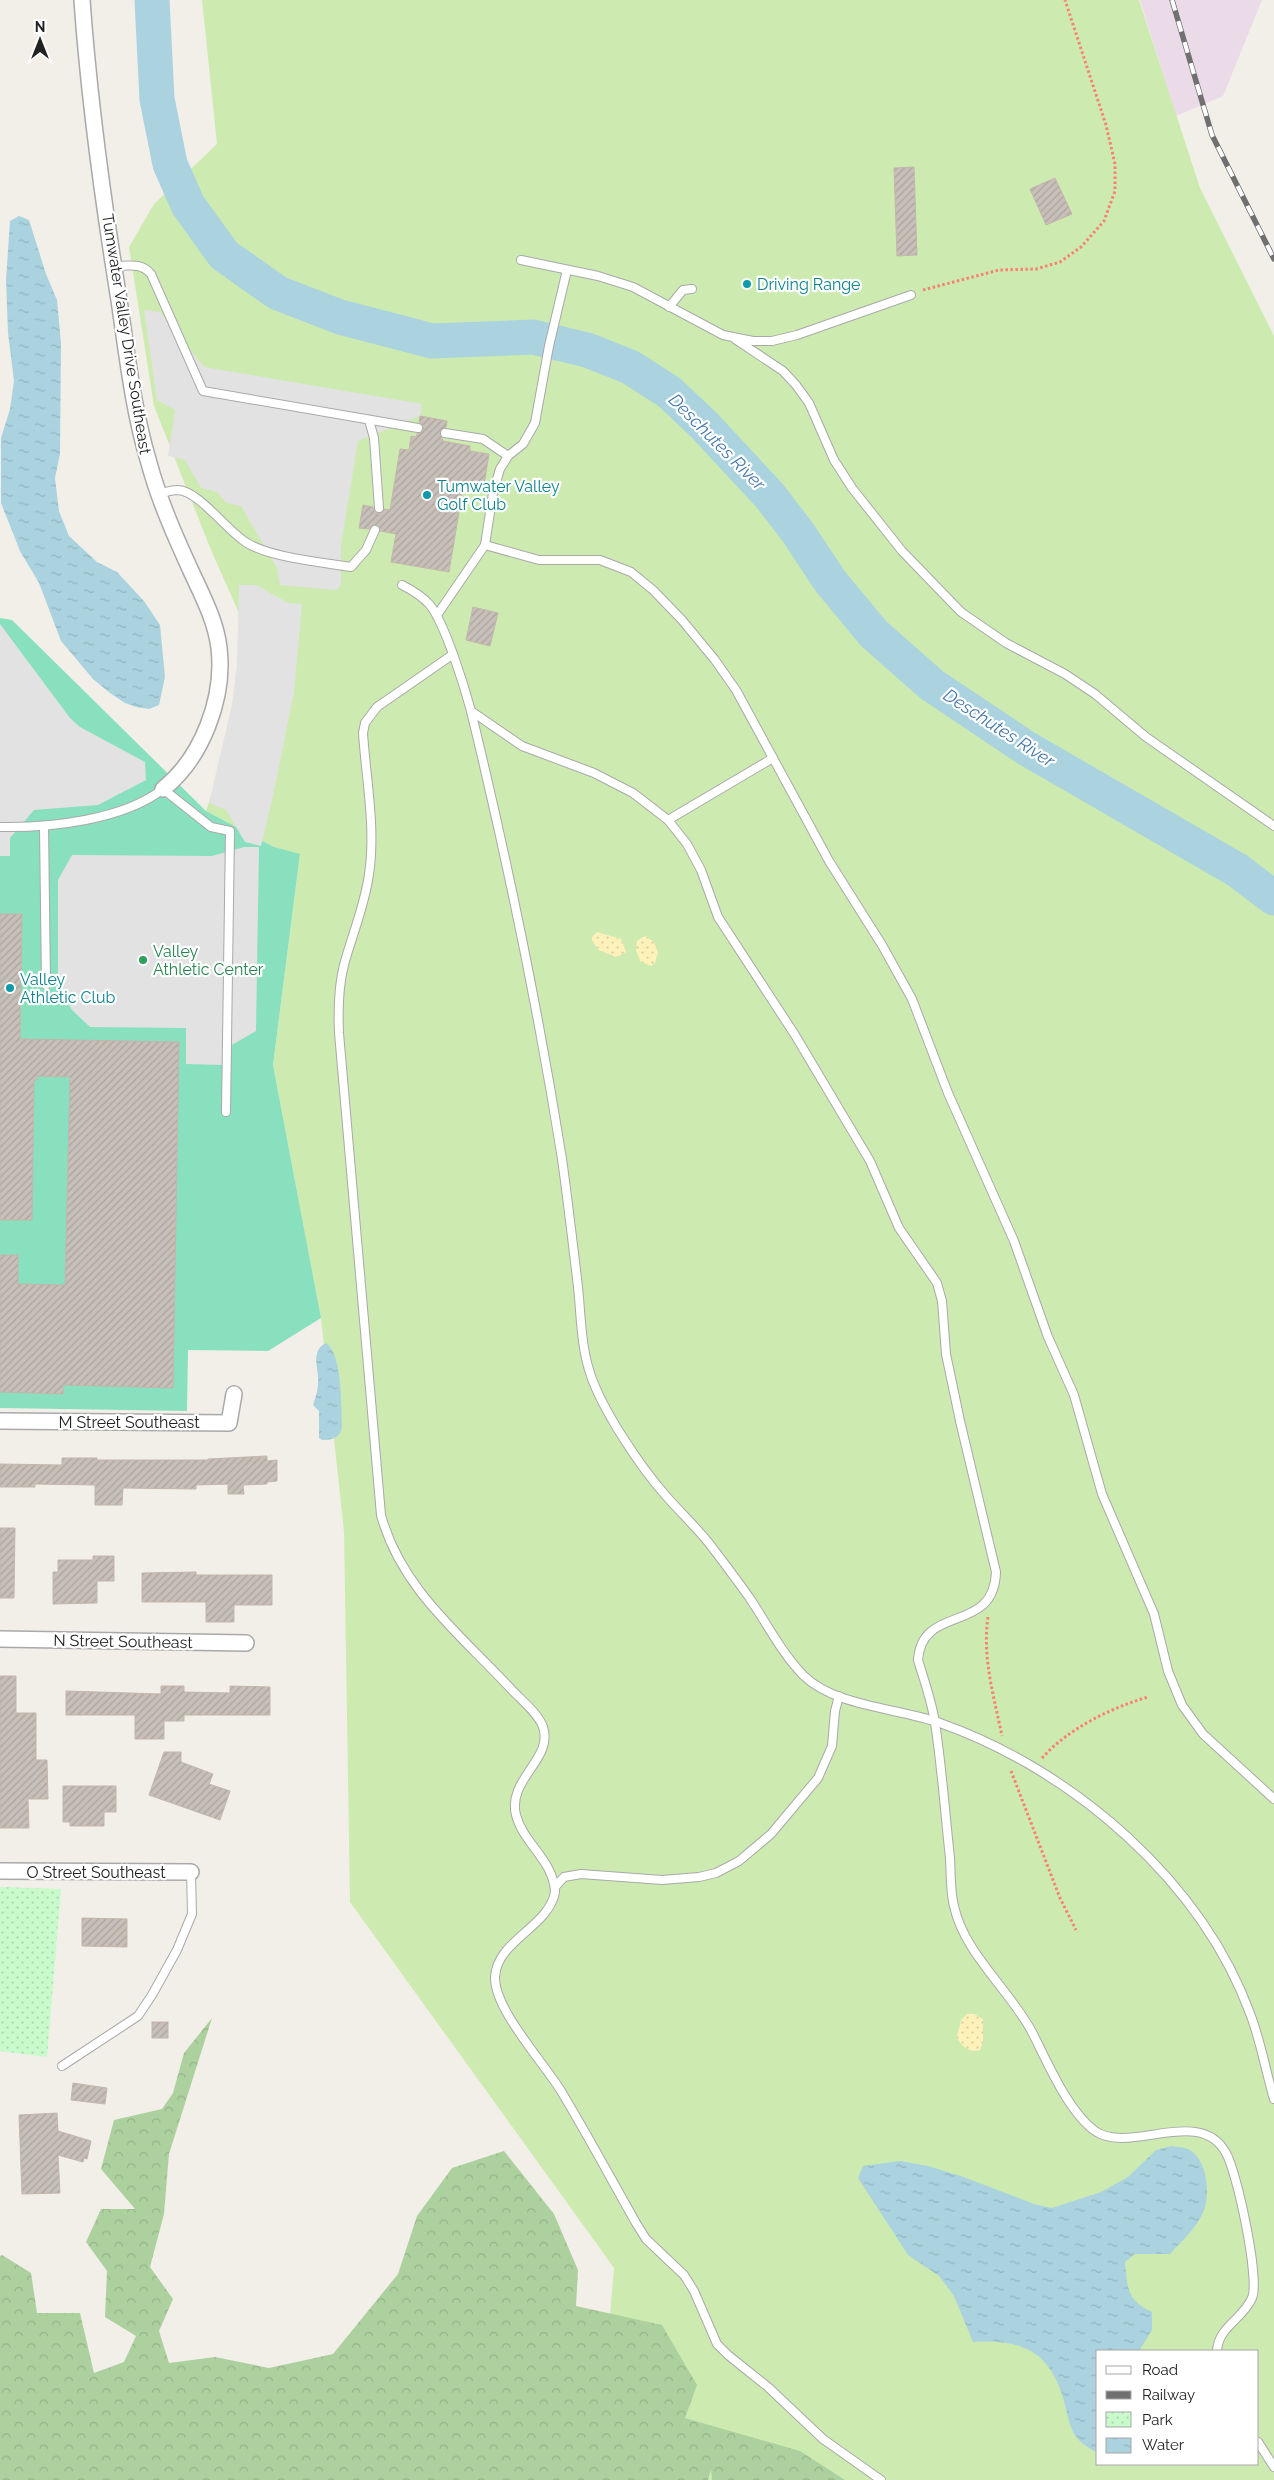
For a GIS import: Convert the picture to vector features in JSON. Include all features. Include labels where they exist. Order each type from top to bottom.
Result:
[{"type":"street","name":"Tumwater Valley Drive Southeast","points":[[82,0],[114,266],[138,419],[148,463],[159,494],[206,603],[216,633],[220,658],[218,686],[204,736],[191,760],[175,780],[163,789]]},
{"type":"street","name":"M Street Southeast","points":[[0,1421],[229,1423],[234,1394]]},
{"type":"street","name":"N Street Southeast","points":[[0,1639],[246,1643]]},
{"type":"street","name":"O Street Southeast","points":[[0,1871],[191,1872]]},
{"type":"lane","points":[[521,260],[598,276],[633,287],[723,335],[735,339],[783,371],[809,403],[834,460],[852,488],[902,551],[961,612],[1006,643],[1057,669],[1095,694],[1146,736],[1274,826]]},
{"type":"lane","points":[[114,266],[145,267],[151,274],[204,390],[418,428]]},
{"type":"lane","points":[[437,616],[484,546],[493,492],[500,469],[508,456],[523,444],[535,423],[567,270]]},
{"type":"lane","points":[[669,307],[683,290],[692,289]]},
{"type":"lane","points":[[735,339],[772,341],[797,335],[911,295]]},
{"type":"lane","points":[[369,420],[374,438],[378,508]]},
{"type":"lane","points":[[445,432],[483,439],[508,456]]},
{"type":"lane","points":[[159,494],[178,490],[192,494],[225,527],[247,543],[266,552],[351,567],[366,550],[375,530]]},
{"type":"lane","points":[[484,546],[539,560],[600,560],[631,572],[676,614],[716,660],[736,690],[828,861],[882,945],[912,999],[948,1093],[1014,1241],[1042,1320],[1074,1395],[1102,1494],[1160,1631],[1174,1690],[1188,1716],[1203,1734],[1274,1799]]},
{"type":"lane","points":[[402,584],[418,594],[437,616],[471,711],[541,1030],[565,1183],[584,1348],[590,1375],[636,1457],[665,1496],[705,1539],[749,1598],[781,1648],[815,1685],[839,1696],[935,1721],[1004,1749],[1035,1766],[1101,1815],[1165,1873],[1214,1941],[1251,2016],[1274,2099]]},
{"type":"lane","points":[[452,655],[377,708],[365,723],[363,733],[369,802],[370,866],[364,900],[343,966],[338,1005],[378,1489],[386,1532],[403,1568],[425,1600],[501,1678],[537,1717],[543,1727],[542,1750],[520,1786],[515,1811],[523,1830],[548,1868],[555,1887],[553,1900],[544,1914],[512,1945],[500,1963],[495,1977],[502,2004],[561,2090],[646,2239],[684,2275],[694,2291],[717,2344],[728,2356],[768,2387],[822,2439],[881,2480]]},
{"type":"lane","points":[[471,711],[522,746],[594,773],[633,793],[668,820],[680,833],[695,856],[718,917],[795,1035],[860,1144],[899,1228],[931,1272],[940,1291],[946,1354],[996,1572],[994,1589],[987,1603],[970,1614],[934,1628],[928,1634],[920,1649],[918,1660],[935,1721],[954,1906],[965,1938],[1021,2013],[1049,2067],[1076,2112],[1096,2132],[1111,2137],[1192,2131],[1202,2134],[1221,2145],[1229,2158],[1240,2199],[1255,2279],[1252,2299],[1221,2334],[1217,2350]]},
{"type":"lane","points":[[668,820],[773,758]]},
{"type":"lane","points":[[0,827],[44,826],[92,818],[131,807],[152,798],[163,789],[211,827],[230,831],[226,1112]]},
{"type":"lane","points":[[44,826],[46,985]]},
{"type":"lane","points":[[555,1887],[564,1877],[581,1874],[662,1880],[699,1878],[716,1873],[739,1861],[771,1834],[818,1778],[832,1746],[835,1711],[839,1696]]},
{"type":"lane","points":[[62,2066],[138,2016],[152,1995],[176,1950],[192,1914],[191,1872]]},
{"type":"lane","points":[[1259,2444],[1274,2467]]},
{"type":"path","points":[[911,295],[932,287],[999,270],[1036,268],[1060,262],[1081,247],[1104,221],[1115,191],[1115,164],[1106,125],[1065,0]]},
{"type":"path","points":[[1035,1766],[1052,1747],[1079,1728],[1117,1709],[1148,1697]]},
{"type":"shaded area","points":[[1140,0],[1262,0],[1223,96],[1176,116]]},
{"type":"shaded area","points":[[144,310],[160,312],[204,367],[422,404],[420,416],[358,441],[341,545],[341,585],[336,590],[280,585],[277,568],[241,506],[226,503],[217,492],[201,488],[185,460],[168,456],[175,410],[157,400]]},
{"type":"shaded area","points":[[239,585],[256,585],[288,603],[302,604],[294,692],[261,846],[245,842],[226,810],[209,803],[232,705],[237,664]]},
{"type":"shaded area","points":[[0,624],[70,718],[80,727],[145,762],[146,780],[98,805],[34,810],[10,838],[10,856],[0,856]]},
{"type":"shaded area","points":[[244,847],[259,847],[256,1031],[223,1050],[223,1065],[186,1064],[186,1028],[90,1027],[72,1010],[63,994],[58,973],[58,880],[72,855],[212,856]]},
{"type":"green space","points":[[202,0],[1139,0],[1200,188],[1274,336],[1274,2480],[596,2480],[614,2268],[350,1902],[344,1532],[321,1318],[273,1065],[300,855],[274,847],[206,811],[231,734],[247,667],[238,611],[211,550],[154,406],[129,247],[154,204],[217,144]]},
{"type":"green space","name":"Valley Athletic Center","points":[[0,618],[12,620],[206,811],[274,847],[300,854],[273,1065],[321,1318],[268,1351],[188,1350],[187,1411],[0,1408]]},
{"type":"green space","points":[[0,1887],[61,1889],[47,2057],[0,2051]]},
{"type":"green space","points":[[212,2018],[169,2154],[164,2214],[150,2267],[173,2299],[159,2331],[169,2363],[215,2357],[269,2368],[333,2354],[398,2274],[417,2216],[452,2168],[504,2151],[554,2214],[578,2270],[576,2306],[662,2325],[697,2385],[685,2418],[800,2451],[845,2480],[712,2480],[711,2469],[708,2480],[0,2480],[0,2256],[2,2255],[31,2273],[37,2313],[80,2313],[94,2373],[124,2362],[136,2336],[105,2317],[107,2271],[86,2242],[101,2209],[135,2209],[101,2169],[114,2120],[162,2109],[173,2093],[184,2053]]},
{"type":"sand","points":[[597,932],[621,939],[626,952],[616,957],[599,950],[592,941],[592,937]]},
{"type":"sand","points":[[645,936],[654,942],[658,953],[655,963],[651,966],[640,961],[636,950],[637,941]]},
{"type":"sand","points":[[967,2014],[974,2014],[983,2019],[983,2042],[980,2050],[973,2051],[966,2048],[957,2037],[961,2020]]},
{"type":"water","points":[[19,216],[29,220],[46,274],[57,300],[61,343],[60,454],[55,478],[59,511],[69,536],[97,562],[117,572],[144,601],[160,625],[165,677],[159,705],[149,709],[125,703],[110,693],[93,679],[61,641],[39,583],[20,551],[1,503],[1,438],[10,409],[14,381],[8,333],[6,280],[10,221]]},
{"type":"water","points":[[326,1343],[332,1349],[336,1358],[340,1382],[342,1426],[338,1436],[329,1440],[322,1440],[319,1438],[319,1411],[313,1405],[318,1387],[316,1362],[318,1351]]},
{"type":"water","points":[[1171,2146],[1190,2150],[1195,2155],[1203,2168],[1207,2184],[1205,2207],[1195,2226],[1170,2254],[1135,2254],[1125,2262],[1128,2286],[1133,2298],[1137,2303],[1152,2312],[1152,2330],[1140,2350],[1096,2350],[1096,2452],[1082,2443],[1073,2432],[1058,2384],[1051,2370],[1042,2360],[1020,2346],[1006,2343],[973,2342],[954,2296],[939,2276],[908,2255],[858,2178],[863,2166],[900,2161],[928,2166],[961,2176],[1034,2204],[1052,2208],[1101,2192],[1128,2177],[1156,2150]]},
{"type":"building","points":[[914,167],[917,255],[897,256],[894,168]]},
{"type":"building","points":[[1055,178],[1072,214],[1046,225],[1030,189]]},
{"type":"building","name":"Tumwater Valley Golf Club","points":[[420,416],[447,421],[446,427],[440,432],[443,441],[470,446],[470,451],[489,454],[484,485],[464,482],[449,572],[391,562],[396,534],[380,531],[377,525],[372,525],[369,529],[359,528],[363,505],[373,507],[375,512],[379,514],[384,509],[390,510],[400,449],[409,450],[411,436],[416,437],[417,434],[423,431],[423,426],[419,422]]},
{"type":"building","points":[[473,607],[498,613],[490,646],[466,640]]},
{"type":"building","points":[[0,914],[22,914],[20,1039],[179,1042],[173,1388],[63,1385],[63,1394],[0,1392],[0,1255],[18,1255],[18,1284],[65,1285],[70,1077],[37,1076],[37,1080],[34,1080],[32,1220],[0,1220]]},
{"type":"building","points":[[267,1456],[267,1461],[277,1460],[277,1481],[267,1482],[267,1484],[243,1485],[244,1494],[228,1494],[228,1484],[196,1485],[196,1489],[123,1488],[122,1505],[95,1505],[95,1485],[35,1484],[35,1487],[0,1487],[0,1464],[62,1465],[62,1458],[97,1458],[97,1460],[208,1460]]},
{"type":"building","points":[[0,1528],[15,1528],[14,1598],[0,1598]]},
{"type":"building","points":[[93,1556],[114,1556],[114,1581],[97,1581],[97,1603],[53,1604],[53,1572],[58,1572],[58,1560],[93,1560]]},
{"type":"building","points":[[196,1572],[196,1575],[272,1575],[272,1605],[234,1605],[234,1622],[206,1622],[206,1602],[142,1602],[142,1573]]},
{"type":"building","points":[[0,1676],[16,1676],[16,1713],[36,1713],[36,1760],[47,1760],[48,1799],[28,1799],[29,1828],[0,1828]]},
{"type":"building","points":[[161,1686],[184,1686],[184,1692],[230,1693],[230,1686],[270,1687],[270,1715],[184,1715],[184,1721],[164,1721],[164,1739],[135,1739],[135,1715],[66,1715],[66,1691],[161,1694]]},
{"type":"building","points":[[164,1752],[181,1752],[181,1762],[213,1774],[209,1784],[230,1791],[220,1820],[149,1795]]},
{"type":"building","points":[[63,1786],[116,1786],[116,1812],[104,1812],[104,1826],[70,1826],[70,1822],[63,1822]]},
{"type":"building","points":[[82,1918],[127,1919],[127,1947],[82,1946]]},
{"type":"building","points":[[152,2022],[168,2022],[168,2038],[152,2038]]},
{"type":"building","points":[[73,2083],[107,2088],[105,2104],[71,2100]]},
{"type":"building","points":[[57,2113],[58,2131],[91,2141],[87,2159],[84,2158],[83,2162],[58,2155],[60,2193],[22,2194],[19,2115]]},
{"type":"waterway","name":"Deschutes River","points":[[152,0],[157,99],[170,164],[188,205],[224,255],[278,293],[340,317],[432,341],[533,337],[587,350],[630,367],[669,392],[704,425],[770,496],[799,534],[830,581],[874,634],[932,685],[1026,748],[1237,870],[1274,898]]},
{"type":"railway","points":[[1172,0],[1212,135],[1274,259]]},
{"type":"place","name":"Driving Range","points":[[747,284]]},
{"type":"place","name":"Tumwater Valley Golf Club","points":[[427,495]]},
{"type":"place","name":"Valley Athletic Center","points":[[143,960]]},
{"type":"place","name":"Valley Athletic Club","points":[[10,988]]}]
